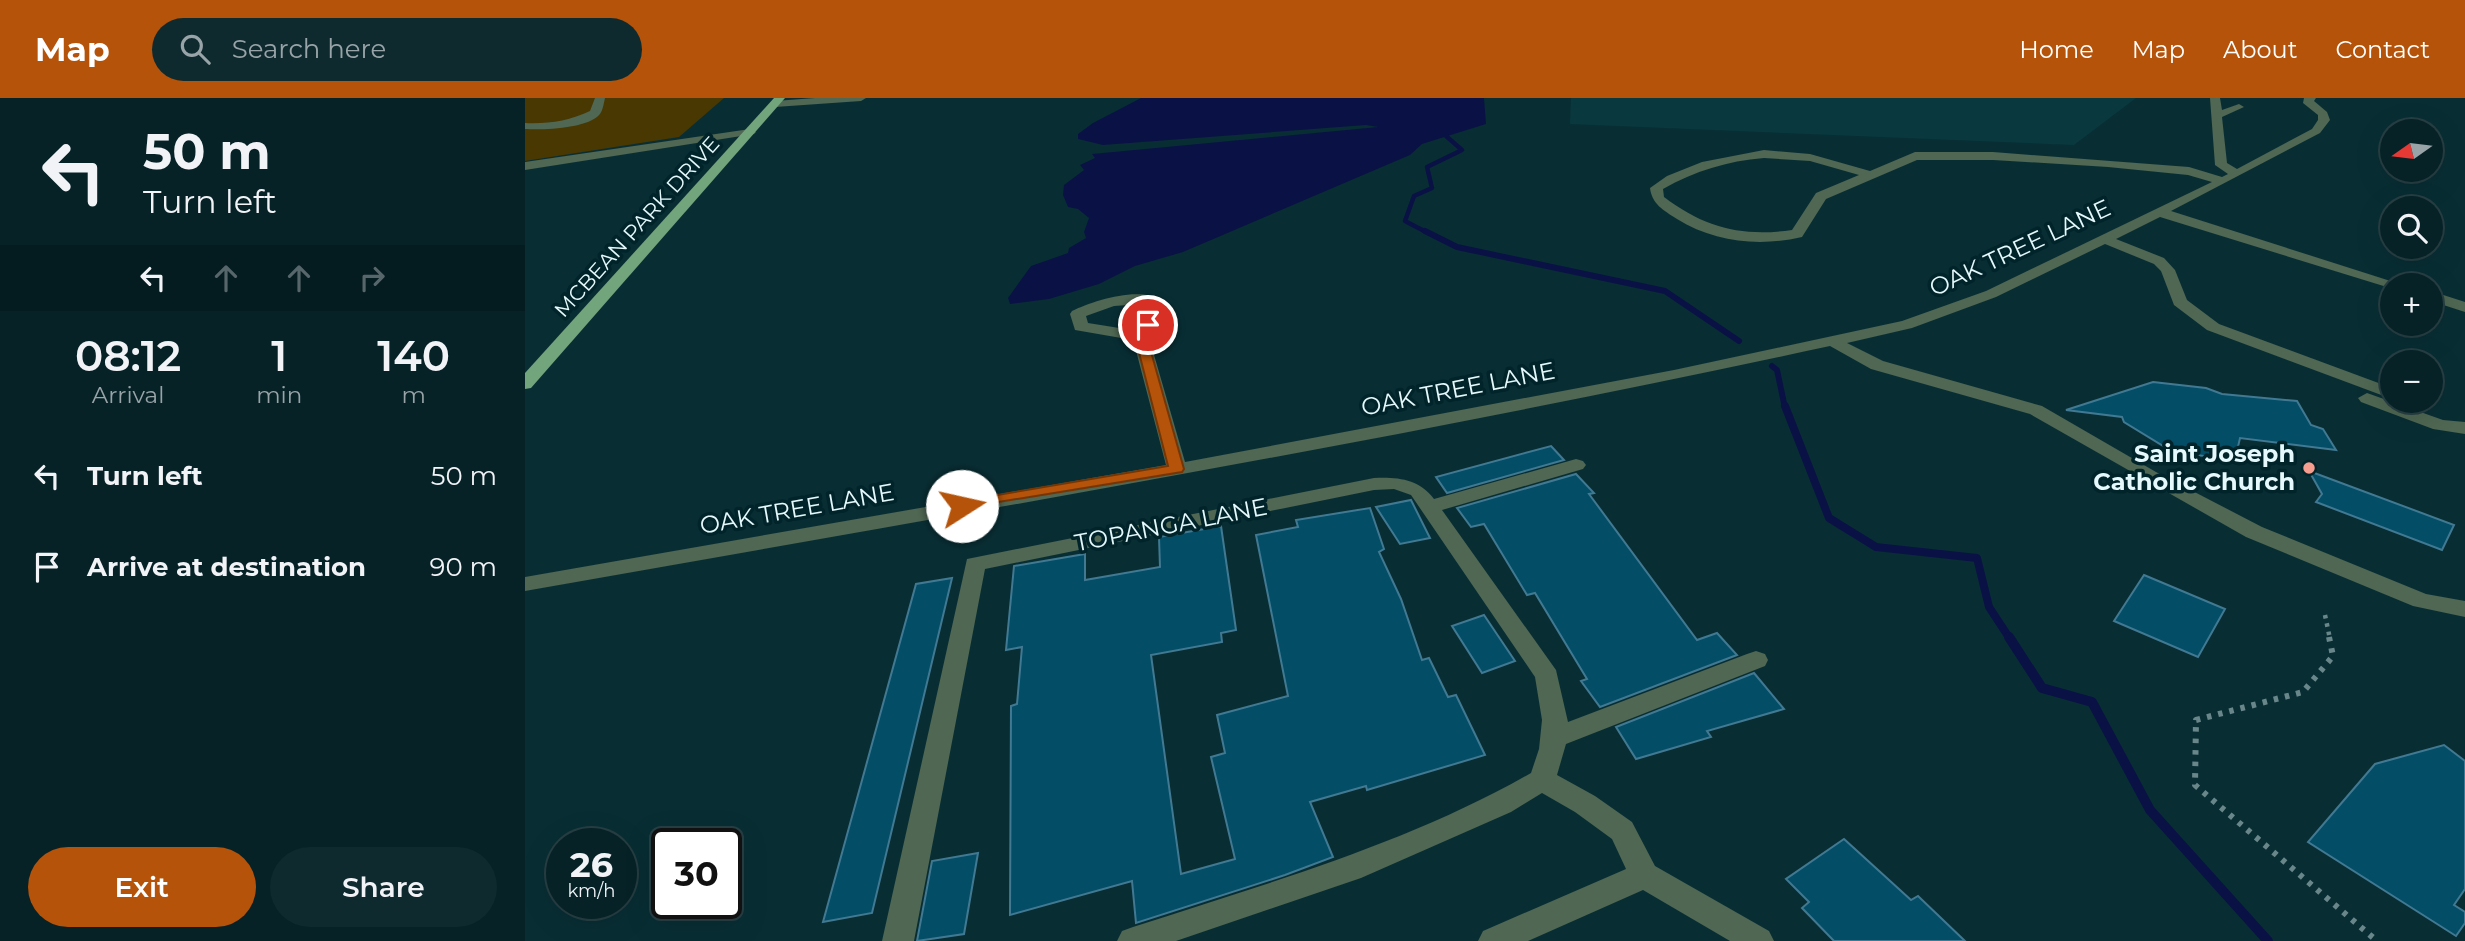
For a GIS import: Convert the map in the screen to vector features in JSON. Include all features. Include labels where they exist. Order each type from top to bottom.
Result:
[{"type":"main road","name":"MCBEAN PARK DRIVE","points":[[525,384],[778,101]]},
{"type":"street","points":[[525,126],[554,126],[580,121],[595,113],[600,98]]},
{"type":"street","points":[[778,101],[861,98]]},
{"type":"street","points":[[2215,98],[2221,165],[2230,178]]},
{"type":"street","name":"OAK TREE LANE","points":[[525,584],[1177,469],[1674,375],[1906,325],[1960,307],[2230,178],[2322,125],[2323,114],[2309,99]]},
{"type":"street","points":[[2216,116],[2239,107]]},
{"type":"street","points":[[525,166],[750,132]]},
{"type":"street","points":[[1869,174],[1802,156],[1777,154],[1712,163],[1677,174],[1656,188],[1658,199],[1679,216],[1733,239],[1765,240],[1797,234],[1821,196],[1915,156],[1993,156],[2189,171],[2230,178]]},
{"type":"street","points":[[2159,212],[2380,280]]},
{"type":"street","points":[[2104,239],[2159,261],[2168,270],[2185,317],[2216,341],[2440,425],[2465,428]]},
{"type":"street","points":[[2443,300],[2465,307]]},
{"type":"street","points":[[2180,302],[2213,327],[2380,390]]},
{"type":"street","points":[[1142,341],[1177,469]]},
{"type":"street","points":[[1832,341],[1877,365],[2036,410],[2149,476],[2255,532],[2421,601],[2465,609]]},
{"type":"street","points":[[2443,412],[2465,420]]},
{"type":"street","points":[[2426,413],[2440,425]]},
{"type":"street","points":[[1429,507],[1576,465]]},
{"type":"street","name":"TOPANGA LANE","points":[[898,941],[975,564],[1374,484],[1405,485],[1418,492],[1547,676],[1555,708],[1553,738],[1542,780]]},
{"type":"street","points":[[1553,738],[1756,660]]},
{"type":"street","points":[[1133,941],[1361,865],[1501,804],[1542,780],[1622,831],[1644,875],[1758,941]]},
{"type":"street","points":[[1494,941],[1644,875]]},
{"type":"path","points":[[2325,615],[2333,656],[2303,692],[2196,720],[2195,785],[2377,941]]},
{"type":"shaded area","points":[[525,98],[724,98],[679,137],[525,161]]},
{"type":"shaded area","points":[[1141,98],[1484,98],[1486,124],[1422,144],[1410,155],[1183,252],[1135,266],[1099,284],[1049,299],[1010,304],[1008,298],[1031,266],[1068,253],[1069,248],[1086,238],[1084,232],[1089,218],[1078,209],[1068,207],[1063,195],[1064,185],[1084,170],[1080,165],[1095,158],[1092,154],[1378,127],[1366,125],[1103,145],[1078,139],[1078,134],[1093,123]]},
{"type":"shaded area","points":[[1571,98],[2136,98],[2074,145],[1570,124]]},
{"type":"building","name":"Saint Joseph Catholic Church","points":[[2153,382],[2206,388],[2222,394],[2297,401],[2311,425],[2323,429],[2336,450],[2240,438],[2235,460],[2173,452],[2124,422],[2122,417],[2066,410]]},
{"type":"building","points":[[1551,446],[1564,460],[1447,493],[1436,477]]},
{"type":"building","points":[[2309,471],[2454,525],[2442,550],[2316,502],[2322,494]]},
{"type":"building","points":[[1576,474],[1594,493],[1589,494],[1697,640],[1717,633],[1737,655],[1600,707],[1581,681],[1587,679],[1535,593],[1527,595],[1484,524],[1471,527],[1457,508]]},
{"type":"building","points":[[1411,500],[1430,538],[1400,544],[1376,507]]},
{"type":"building","points":[[1370,508],[1384,549],[1379,552],[1401,599],[1422,660],[1429,658],[1448,697],[1456,695],[1485,755],[1367,790],[1366,786],[1310,802],[1333,857],[1285,875],[1136,923],[1132,881],[1010,915],[1011,706],[1017,704],[1022,647],[1006,650],[1014,566],[1085,554],[1085,580],[1160,567],[1159,537],[1221,526],[1236,630],[1221,633],[1222,642],[1151,655],[1181,874],[1235,859],[1211,757],[1225,753],[1217,715],[1288,696],[1256,535],[1298,527],[1296,520]]},
{"type":"building","points":[[2144,575],[2225,609],[2198,657],[2114,621]]},
{"type":"building","points":[[952,578],[872,913],[823,922],[916,584]]},
{"type":"building","points":[[1484,615],[1515,661],[1482,673],[1452,626]]},
{"type":"building","points":[[1754,673],[1784,709],[1707,731],[1711,737],[1636,759],[1616,727]]},
{"type":"building","points":[[2444,745],[2465,761],[2465,889],[2454,905],[2465,912],[2465,923],[2456,936],[2308,842],[2375,764]]},
{"type":"building","points":[[1844,839],[1911,900],[1918,896],[1965,941],[1834,941],[1802,908],[1809,902],[1786,879]]},
{"type":"building","points":[[978,853],[964,934],[917,941],[932,861]]},
{"type":"waterway","points":[[1428,233],[1405,221],[1414,196],[1432,188],[1427,167],[1462,150],[1446,136]]},
{"type":"waterway","points":[[1425,231],[1457,247],[1665,291],[1739,341]]},
{"type":"waterway","points":[[1772,366],[1777,370],[1785,408]]},
{"type":"waterway","points":[[1785,406],[1829,518],[1876,547],[1977,558],[1989,607],[2010,639]]},
{"type":"waterway","points":[[2009,637],[2042,688],[2092,702],[2150,810],[2268,941]]},
{"type":"place","name":"Saint Joseph Catholic Church","points":[[2309,468]]},
{"type":"route","points":[[962,506],[1177,469],[1142,341],[1148,325]]}]
